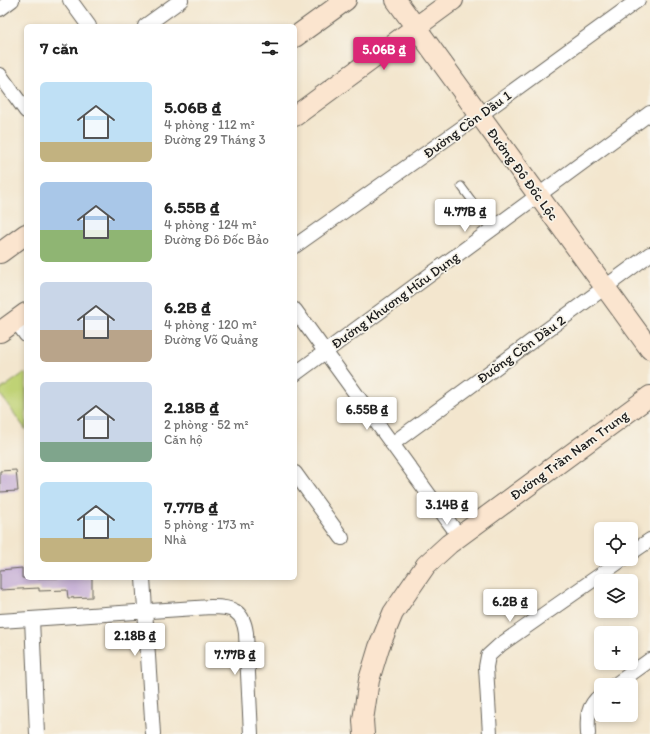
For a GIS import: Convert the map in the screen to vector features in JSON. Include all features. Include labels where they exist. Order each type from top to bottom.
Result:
[{"type":"street","points":[[0,9],[12,0]]},
{"type":"street","points":[[70,0],[88,24]]},
{"type":"street","points":[[148,24],[181,0]]},
{"type":"street","points":[[297,36],[346,0]]},
{"type":"street","name":"Đường Đô Đốc Lộc","points":[[396,0],[650,349]]},
{"type":"street","points":[[297,115],[453,0]]},
{"type":"street","name":"Đường Cồn Dầu 1","points":[[297,245],[480,115],[638,0]]},
{"type":"street","points":[[0,75],[24,108]]},
{"type":"street","name":"Đường Khương Hữu Dụng","points":[[297,373],[650,113]]},
{"type":"street","points":[[2,246],[24,235]]},
{"type":"street","name":"Đường Cồn Dầu 2","points":[[392,444],[650,254]]},
{"type":"street","points":[[297,313],[459,536]]},
{"type":"street","points":[[0,332],[23,323]]},
{"type":"street","name":"Đường Trần Nam Trung","points":[[364,734],[363,720],[369,680],[379,647],[393,613],[426,565],[459,536],[650,396]]},
{"type":"street","points":[[297,476],[342,538]]},
{"type":"street","points":[[638,548],[650,540]]},
{"type":"street","points":[[490,734],[486,667],[488,656],[500,645],[612,566]]},
{"type":"street","points":[[143,580],[153,734]]},
{"type":"street","points":[[0,621],[211,607],[234,610],[240,615],[246,632],[251,734]]},
{"type":"street","points":[[32,619],[37,734]]},
{"type":"street","points":[[625,678],[650,660]]},
{"type":"street","points":[[588,734],[587,717],[590,706],[594,702]]},
{"type":"lane","points":[[461,186],[492,228]]},
{"type":"green space","points":[[24,373],[24,427],[0,394],[0,390]]},
{"type":"building","points":[[16,470],[18,491],[0,492],[0,471]]},
{"type":"building","points":[[22,568],[22,578],[24,578],[24,580],[92,580],[92,597],[68,598],[67,590],[39,591],[39,588],[0,590],[0,570]]}]
